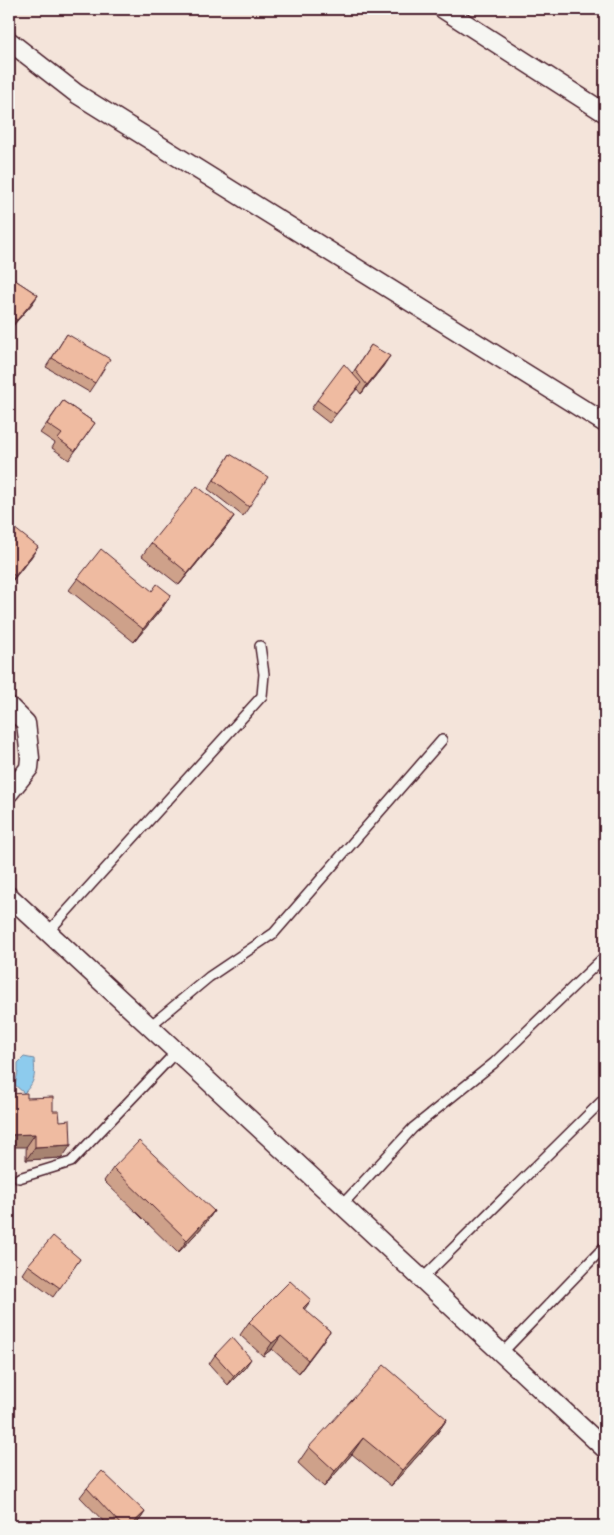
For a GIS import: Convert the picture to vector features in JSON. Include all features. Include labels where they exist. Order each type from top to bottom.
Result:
[{"type":"street","points":[[443,9],[605,113]]},
{"type":"street","points":[[9,41],[77,94],[605,423]]},
{"type":"street","points":[[9,706],[26,723],[30,758],[29,768],[9,793]]},
{"type":"street","points":[[9,896],[605,1449]]},
{"type":"lane","points":[[48,932],[262,696],[264,674],[260,646]]},
{"type":"lane","points":[[150,1026],[210,977],[274,934],[442,740]]},
{"type":"lane","points":[[342,1205],[413,1128],[494,1063],[605,956]]},
{"type":"lane","points":[[18,1178],[71,1162],[177,1052]]},
{"type":"lane","points":[[422,1279],[605,1098]]},
{"type":"lane","points":[[502,1353],[605,1246]]},
{"type":"water","points":[[24,1057],[34,1059],[35,1069],[33,1081],[24,1093],[15,1085],[18,1063]]},
{"type":"building","points":[[9,276],[38,295],[17,320],[9,315]]},
{"type":"building","points":[[67,334],[110,359],[95,383],[52,358]]},
{"type":"building","points":[[371,345],[390,356],[367,385],[355,370]]},
{"type":"building","points":[[344,364],[361,383],[336,414],[317,400]]},
{"type":"building","points":[[63,401],[95,423],[75,451],[58,439],[62,434],[47,424]]},
{"type":"building","points":[[230,454],[268,477],[249,507],[214,480]]},
{"type":"building","points":[[197,486],[234,516],[188,573],[151,543]]},
{"type":"building","points":[[9,524],[38,547],[15,576],[9,571]]},
{"type":"building","points":[[101,549],[152,591],[157,584],[171,595],[143,629],[78,578]]},
{"type":"building","points":[[27,1093],[27,1098],[53,1097],[53,1111],[59,1111],[60,1121],[70,1120],[71,1145],[35,1147],[35,1134],[9,1135],[9,1094]]},
{"type":"building","points":[[139,1141],[214,1211],[187,1240],[113,1168]]},
{"type":"building","points":[[53,1236],[80,1259],[60,1288],[28,1265]]},
{"type":"building","points":[[290,1281],[311,1300],[303,1308],[330,1331],[308,1360],[281,1336],[272,1343],[249,1322]]},
{"type":"building","points":[[232,1337],[251,1359],[234,1376],[215,1355]]},
{"type":"building","points":[[384,1365],[447,1419],[402,1470],[363,1438],[335,1471],[309,1447]]},
{"type":"building","points":[[102,1471],[145,1512],[130,1526],[122,1526],[87,1488]]}]
